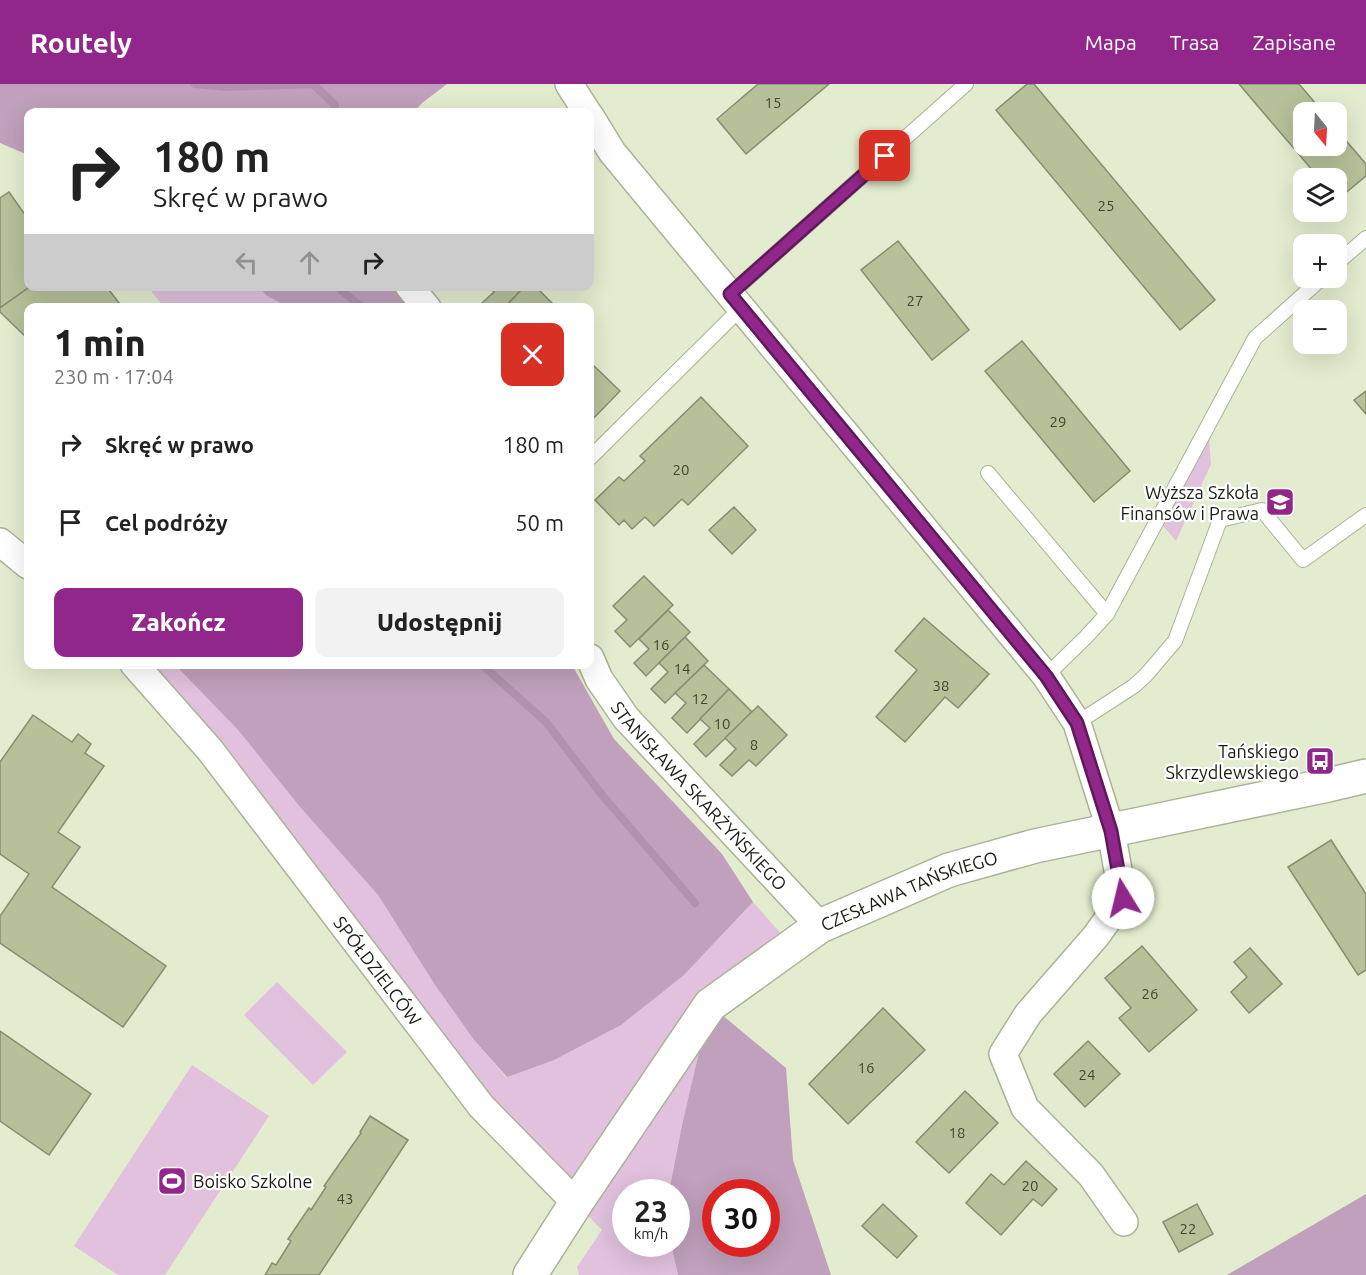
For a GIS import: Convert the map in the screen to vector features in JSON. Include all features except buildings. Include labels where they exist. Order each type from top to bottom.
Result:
[{"type":"street","points":[[569,84],[584,108]]},
{"type":"street","points":[[594,124],[612,152],[1046,676],[1077,723],[1111,831],[1123,898],[1096,936],[1028,1014],[1003,1054],[1025,1108],[1091,1175],[1124,1222]]},
{"type":"street","points":[[413,291],[422,303]]},
{"type":"street","points":[[0,542],[24,562]]},
{"type":"street","name":"STANISŁAWA SKARŻYŃSKIEGO","points":[[594,667],[599,679],[626,718],[820,926]]},
{"type":"street","name":"SPÓŁDZIELCÓW","points":[[138,669],[210,750],[482,1106],[576,1203]]},
{"type":"street","name":"CZESŁAWA TAŃSKIEGO","points":[[576,1203],[710,1005],[820,926],[949,870],[1035,846],[1366,776]]},
{"type":"street","points":[[538,1269],[576,1203]]},
{"type":"lane","points":[[594,454],[736,301],[966,84]]},
{"type":"lane","points":[[1347,254],[1366,238]]},
{"type":"lane","points":[[1046,676],[1107,614],[1255,338],[1311,288]]},
{"type":"lane","points":[[988,473],[1107,614]]},
{"type":"lane","points":[[1077,723],[1134,686],[1175,641],[1220,520],[1262,510],[1303,560],[1366,515]]},
{"type":"shaded area","points":[[0,84],[447,84],[418,108],[24,108],[24,153],[0,143]]},
{"type":"shaded area","points":[[151,291],[263,291],[280,303],[161,303]]},
{"type":"shaded area","points":[[263,291],[395,291],[406,303],[280,303]]},
{"type":"shaded area","points":[[1208,425],[1211,464],[1176,541],[1158,520]]},
{"type":"shaded area","points":[[156,669],[180,669],[238,730],[300,807],[378,895],[435,985],[474,1040],[506,1077],[684,975],[753,902],[792,946],[710,1006],[672,1179],[612,1179],[612,1257],[674,1257],[678,1275],[579,1275],[577,1267],[602,1230],[481,1106],[210,750]]},
{"type":"shaded area","points":[[574,669],[614,739],[722,854],[753,902],[684,975],[621,1025],[554,1060],[507,1077],[474,1040],[435,985],[378,895],[300,807],[238,730],[180,670]]},
{"type":"shaded area","points":[[277,982],[347,1052],[313,1085],[244,1015]]},
{"type":"shaded area","points":[[710,1005],[786,1068],[793,1160],[831,1275],[678,1275],[674,1257],[690,1257],[690,1179],[672,1179]]},
{"type":"shaded area","name":"Boisko Szkolne","points":[[192,1065],[269,1116],[165,1275],[118,1275],[74,1246]]},
{"type":"shaded area","points":[[1366,1194],[1366,1275],[1227,1275]]},
{"type":"waterway","points":[[195,84],[225,87],[313,84],[335,105],[335,108]]},
{"type":"waterway","points":[[342,291],[357,303]]},
{"type":"waterway","points":[[487,669],[546,722],[602,795],[695,903]]},
{"type":"place","name":"Wyższa Szkoła Finansów i Prawa","points":[[1280,502]]},
{"type":"place","name":"Tańskiego Skrzydlewskiego","points":[[1320,761]]},
{"type":"place","name":"Boisko Szkolne","points":[[172,1181]]},
{"type":"route","points":[[885,156],[730,294],[1046,676],[1077,723],[1111,831],[1123,898]]}]
